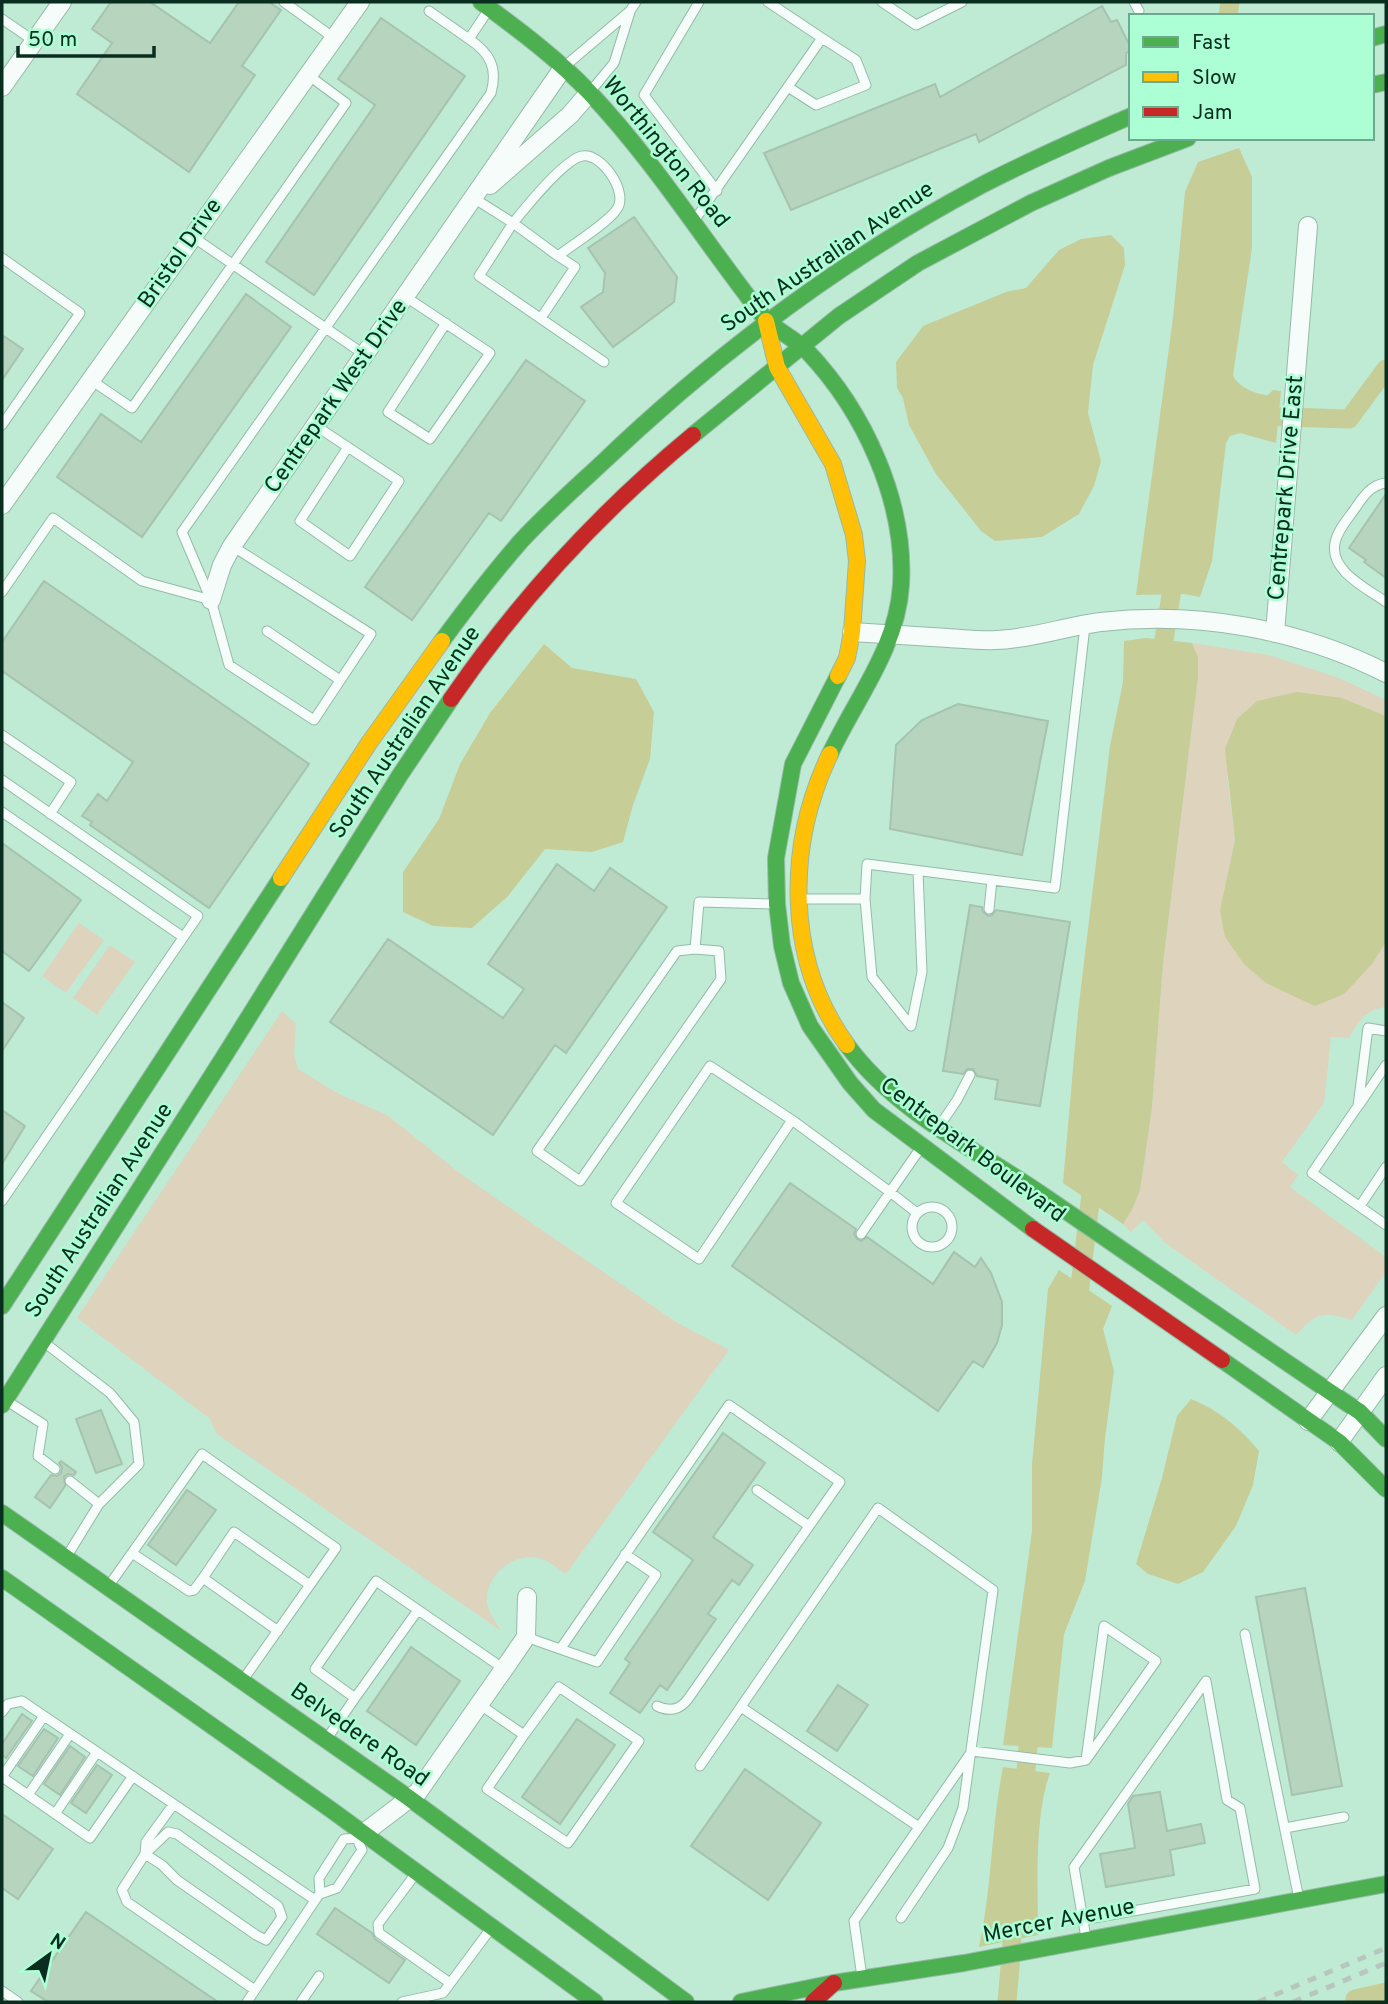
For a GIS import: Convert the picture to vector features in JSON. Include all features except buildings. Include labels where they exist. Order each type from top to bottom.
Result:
[{"type":"main road","name":"Worthington Road","points":[[486,5],[563,68],[589,93],[636,147],[766,321]]},
{"type":"main road","name":"South Australian Avenue","points":[[2,1306],[369,743],[432,653],[513,551],[634,430],[766,321],[890,239],[961,197],[1034,159],[1129,117]]},
{"type":"main road","name":"South Australian Avenue","points":[[3,1403],[456,690],[511,620],[600,519],[663,461],[879,287],[950,245],[1023,207],[1086,178],[1183,140]]},
{"type":"main road","name":"Centrepark Boulevard","points":[[766,321],[803,346],[849,405],[881,463],[901,554],[901,590],[893,634],[811,793],[799,855],[798,900],[809,970],[839,1032],[863,1064],[890,1092],[1360,1412],[1386,1439]]},
{"type":"main road","name":"Centrepark Boulevard","points":[[766,321],[777,367],[833,464],[849,509],[857,561],[852,632],[847,658],[793,764],[776,858],[777,904],[782,946],[791,983],[810,1026],[850,1083],[874,1110],[1025,1223],[1339,1442],[1386,1489]]},
{"type":"main road","name":"Belvedere Road","points":[[2,1513],[409,1798],[686,2002]]},
{"type":"main road","points":[[2,1578],[361,1836],[417,1871],[595,2002]]},
{"type":"main road","points":[[2,1597],[40,1605]]},
{"type":"main road","name":"Mercer Avenue","points":[[741,2002],[1386,1884]]},
{"type":"main road","points":[[813,2002],[834,1983]]},
{"type":"street","points":[[2,87],[62,2]]},
{"type":"street","name":"Bristol Drive","points":[[2,505],[360,2]]},
{"type":"street","name":"Centrepark West Drive","points":[[211,600],[222,565],[232,547],[563,68]]},
{"type":"street","name":"Centrepark West Drive","points":[[475,199],[570,116],[589,93]]},
{"type":"street","name":"Centrepark Drive East","points":[[1308,226],[1275,632],[1318,644],[1386,673]]},
{"type":"street","points":[[852,632],[992,641],[1023,639],[1092,624],[1164,619],[1214,621],[1275,632]]},
{"type":"street","points":[[1308,1421],[1386,1316]]},
{"type":"street","points":[[1339,1442],[1386,1376]]},
{"type":"street","points":[[361,1836],[418,1792],[504,1669],[526,1637],[527,1597]]},
{"type":"lane","points":[[284,2],[334,38]]},
{"type":"lane","points":[[298,12],[304,2]]},
{"type":"lane","points":[[563,68],[630,11],[636,2]]},
{"type":"lane","points":[[699,2],[644,95],[717,191]]},
{"type":"lane","points":[[768,2],[856,60],[866,85],[816,105],[788,87]]},
{"type":"lane","points":[[882,2],[915,26],[962,2]]},
{"type":"lane","points":[[469,39],[486,5]]},
{"type":"lane","points":[[232,547],[370,634],[314,720],[229,664],[211,600],[182,532],[491,93],[494,69],[490,58],[482,48],[429,11]]},
{"type":"lane","points":[[589,93],[614,63],[630,11]]},
{"type":"lane","points":[[2,19],[34,41]]},
{"type":"lane","points":[[693,222],[822,38]]},
{"type":"lane","points":[[91,380],[132,408],[346,103],[308,75]]},
{"type":"lane","points":[[558,256],[615,213],[619,207],[619,186],[595,158],[584,156],[574,160],[535,195],[513,223],[479,276],[604,362]]},
{"type":"lane","points":[[475,199],[575,267],[541,318]]},
{"type":"lane","points":[[193,237],[365,355]]},
{"type":"lane","points":[[2,258],[80,313],[2,425]]},
{"type":"lane","points":[[406,297],[446,323],[490,353],[430,439],[388,412],[446,323]]},
{"type":"lane","points":[[316,426],[348,447],[399,481],[350,556],[300,521],[348,447]]},
{"type":"lane","points":[[1386,483],[1368,490],[1340,529],[1334,544],[1336,558],[1345,571],[1386,602]]},
{"type":"lane","points":[[2,592],[53,518],[142,580],[211,600]]},
{"type":"lane","points":[[918,871],[922,972],[911,1026],[872,977],[864,899],[867,864],[1055,888],[1092,624]]},
{"type":"lane","points":[[267,631],[340,680]]},
{"type":"lane","points":[[2,734],[72,782],[50,814]]},
{"type":"lane","points":[[2,780],[198,916],[2,1201]]},
{"type":"lane","points":[[2,812],[183,937]]},
{"type":"lane","points":[[989,908],[992,880]]},
{"type":"lane","points":[[695,949],[699,902],[777,904],[798,900],[864,899]]},
{"type":"lane","points":[[695,949],[719,951],[721,979],[580,1181],[537,1151],[677,951],[695,949]]},
{"type":"lane","points":[[1358,1106],[1368,1028],[1386,1031]]},
{"type":"lane","points":[[1386,1065],[1312,1173],[1386,1225]]},
{"type":"lane","points":[[792,1120],[699,1259],[616,1203],[710,1066],[792,1120],[917,1213]]},
{"type":"lane","points":[[862,1234],[957,1100],[970,1075]]},
{"type":"lane","points":[[1360,1206],[1385,1171]]},
{"type":"lane","points":[[929,1206],[947,1212],[953,1224],[946,1242],[934,1247],[921,1243],[913,1232],[917,1213],[929,1206]]},
{"type":"lane","points":[[43,1341],[110,1392],[134,1422],[139,1464],[99,1504],[66,1557]]},
{"type":"lane","points":[[3,1403],[43,1424],[38,1456],[55,1469]]},
{"type":"lane","points":[[561,1648],[729,1405],[840,1482],[684,1705],[671,1710],[657,1706]]},
{"type":"lane","points":[[108,1587],[202,1454],[335,1548],[242,1682]]},
{"type":"lane","points":[[69,1481],[99,1504]]},
{"type":"lane","points":[[757,1490],[809,1526]]},
{"type":"lane","points":[[700,1766],[878,1508],[993,1590],[962,1808],[948,1848],[901,1917]]},
{"type":"lane","points":[[132,1553],[189,1591],[194,1590],[234,1532],[310,1585]]},
{"type":"lane","points":[[526,1637],[597,1662],[656,1575],[625,1553]]},
{"type":"lane","points":[[203,1578],[278,1631]]},
{"type":"lane","points":[[355,1699],[316,1669],[376,1581],[504,1669]]},
{"type":"lane","points":[[327,1740],[418,1610]]},
{"type":"lane","points":[[972,1751],[1054,1762],[1086,1760],[1156,1661],[1104,1626],[1086,1760]]},
{"type":"lane","points":[[1245,1634],[1300,1901]]},
{"type":"lane","points":[[1083,1920],[1255,1889],[1240,1808],[1227,1800],[1206,1681],[1074,1867],[1086,1940]]},
{"type":"lane","points":[[559,1687],[639,1741],[568,1843],[487,1789],[524,1735],[559,1687]]},
{"type":"lane","points":[[2,1712],[8,1704],[22,1701],[173,1805],[318,1897]]},
{"type":"lane","points":[[479,1704],[524,1735]]},
{"type":"lane","points":[[741,1707],[919,1827]]},
{"type":"lane","points":[[44,1716],[2,1777],[90,1838],[132,1776]]},
{"type":"lane","points":[[28,1795],[70,1734]]},
{"type":"lane","points":[[862,1979],[854,1921],[972,1751]]},
{"type":"lane","points":[[55,1814],[97,1752]]},
{"type":"lane","points":[[145,1854],[146,1842],[173,1805]]},
{"type":"lane","points":[[1285,1828],[1344,1817]]},
{"type":"lane","points":[[145,1854],[162,1865],[177,1880],[266,1940],[282,1917],[278,1906],[177,1834],[168,1832],[145,1854],[122,1890],[127,1902],[255,1990]]},
{"type":"lane","points":[[247,2002],[318,1897],[337,1888],[362,1850],[361,1836],[344,1839],[319,1878],[318,1897]]},
{"type":"lane","points":[[417,1871],[378,1924],[379,1933],[450,1983]]},
{"type":"lane","points":[[402,2002],[443,1993],[493,1927]]},
{"type":"lane","points":[[301,2002],[319,1976]]},
{"type":"lane","points":[[2,1991],[18,2002]]},
{"type":"shaded area","points":[[1239,148],[1252,177],[1252,248],[1233,375],[1247,389],[1258,393],[1268,395],[1273,390],[1281,391],[1276,443],[1240,433],[1230,436],[1226,443],[1212,561],[1200,597],[1184,594],[1136,595],[1173,318],[1185,192],[1198,162]]},
{"type":"shaded area","points":[[1111,235],[1124,248],[1125,265],[1093,365],[1088,413],[1101,461],[1094,486],[1079,514],[1042,537],[995,541],[981,531],[936,474],[909,425],[903,398],[897,388],[896,362],[923,326],[1006,292],[1026,288],[1059,250],[1081,239]]},
{"type":"shaded area","points":[[1146,638],[1192,643],[1198,657],[1198,677],[1163,964],[1152,1107],[1140,1190],[1123,1224],[1063,1183],[1078,1012],[1110,746],[1123,682],[1124,641]]},
{"type":"shaded area","points":[[1192,643],[1269,655],[1339,678],[1386,700],[1386,716],[1342,698],[1227,776],[1235,840],[1220,910],[1372,964],[1386,942],[1386,1007],[1373,1010],[1364,1017],[1349,1038],[1331,1037],[1324,1103],[1282,1162],[1298,1175],[1290,1187],[1386,1257],[1386,1272],[1352,1320],[1333,1315],[1321,1316],[1296,1335],[1164,1242],[1143,1220],[1131,1232],[1123,1224],[1140,1190],[1152,1107],[1163,964],[1198,677],[1198,657]]},
{"type":"shaded area","points":[[544,644],[572,668],[636,679],[654,712],[650,759],[623,842],[592,852],[545,849],[508,896],[472,928],[433,926],[403,912],[403,872],[439,819],[460,764],[490,713]]},
{"type":"shaded area","points":[[1297,692],[1342,698],[1386,716],[1386,942],[1372,964],[1344,994],[1315,1006],[1266,983],[1244,964],[1225,937],[1220,910],[1235,840],[1225,749],[1237,719],[1257,701]]},
{"type":"shaded area","points":[[79,923],[104,940],[66,993],[42,976]]},
{"type":"shaded area","points":[[110,945],[135,962],[97,1015],[73,998]]},
{"type":"shaded area","points":[[282,1011],[296,1024],[294,1054],[298,1069],[339,1094],[387,1115],[465,1177],[676,1322],[729,1350],[566,1574],[545,1560],[528,1557],[510,1563],[495,1575],[490,1583],[487,1602],[501,1631],[217,1434],[209,1418],[77,1318]]},
{"type":"shaded area","points":[[1059,1270],[1112,1306],[1103,1329],[1114,1371],[1102,1477],[1085,1581],[1064,1634],[1052,1748],[1003,1745],[1032,1531],[1032,1465],[1048,1289]]},
{"type":"shaded area","points":[[1191,1399],[1228,1420],[1259,1451],[1253,1485],[1236,1526],[1203,1572],[1178,1584],[1148,1574],[1136,1564],[1177,1416]]},
{"type":"shaded area","points":[[1003,1767],[1050,1773],[1039,1831],[1038,1935],[979,1947],[987,1902]]},
{"type":"waterway","points":[[1228,14],[1230,2]]},
{"type":"waterway","points":[[1253,416],[1349,419],[1386,369]]},
{"type":"waterway","points":[[1160,665],[1175,570]]},
{"type":"waterway","points":[[1077,1311],[1093,1177]]},
{"type":"waterway","points":[[1024,1794],[1030,1723]]},
{"type":"waterway","points":[[1007,2002],[1012,1943]]},
{"type":"waterway","points":[[1355,1999],[1386,1992]]},
{"type":"railway","points":[[1258,2002],[1386,1948]]},
{"type":"railway","points":[[1293,2002],[1386,1963]]},
{"type":"traffic: fast","points":[[481,2],[565,68],[614,119],[762,315],[807,351],[828,375],[863,429],[877,459],[896,521],[901,553],[898,608],[884,652],[830,754]]},
{"type":"traffic: fast","points":[[1374,37],[1386,34]]},
{"type":"traffic: fast","points":[[1374,85],[1386,82]]},
{"type":"traffic: fast","points":[[442,641],[500,565],[550,511],[689,385],[782,311],[879,244],[930,214],[1018,167],[1129,117]]},
{"type":"traffic: fast","points":[[693,435],[839,316],[918,263],[1031,203],[1109,168],[1183,140]]},
{"type":"traffic: fast","points":[[838,676],[793,764],[776,858],[777,904],[782,946],[791,983],[810,1026],[850,1083],[874,1110],[1033,1229]]},
{"type":"traffic: fast","points":[[2,1405],[400,775],[451,699]]},
{"type":"traffic: fast","points":[[2,1306],[281,878]]},
{"type":"traffic: fast","points":[[847,1045],[889,1091],[913,1110],[1360,1412],[1386,1439]]},
{"type":"traffic: fast","points":[[1222,1360],[1339,1442],[1386,1489]]},
{"type":"traffic: fast","points":[[2,1513],[409,1798],[686,2002]]},
{"type":"traffic: fast","points":[[2,1578],[330,1809],[595,2002]]},
{"type":"traffic: fast","points":[[741,2002],[1386,1884]]},
{"type":"traffic: slow","points":[[766,321],[777,367],[833,464],[854,535],[857,561],[852,632],[847,658],[838,676]]},
{"type":"traffic: slow","points":[[281,878],[369,743],[442,641]]},
{"type":"traffic: slow","points":[[830,754],[805,826],[799,902],[803,940],[812,977],[827,1012],[847,1045]]},
{"type":"traffic: jam","points":[[451,699],[477,662],[563,558],[626,494],[693,435]]},
{"type":"traffic: jam","points":[[1033,1229],[1222,1360]]},
{"type":"traffic: jam","points":[[813,2002],[834,1983]]}]
